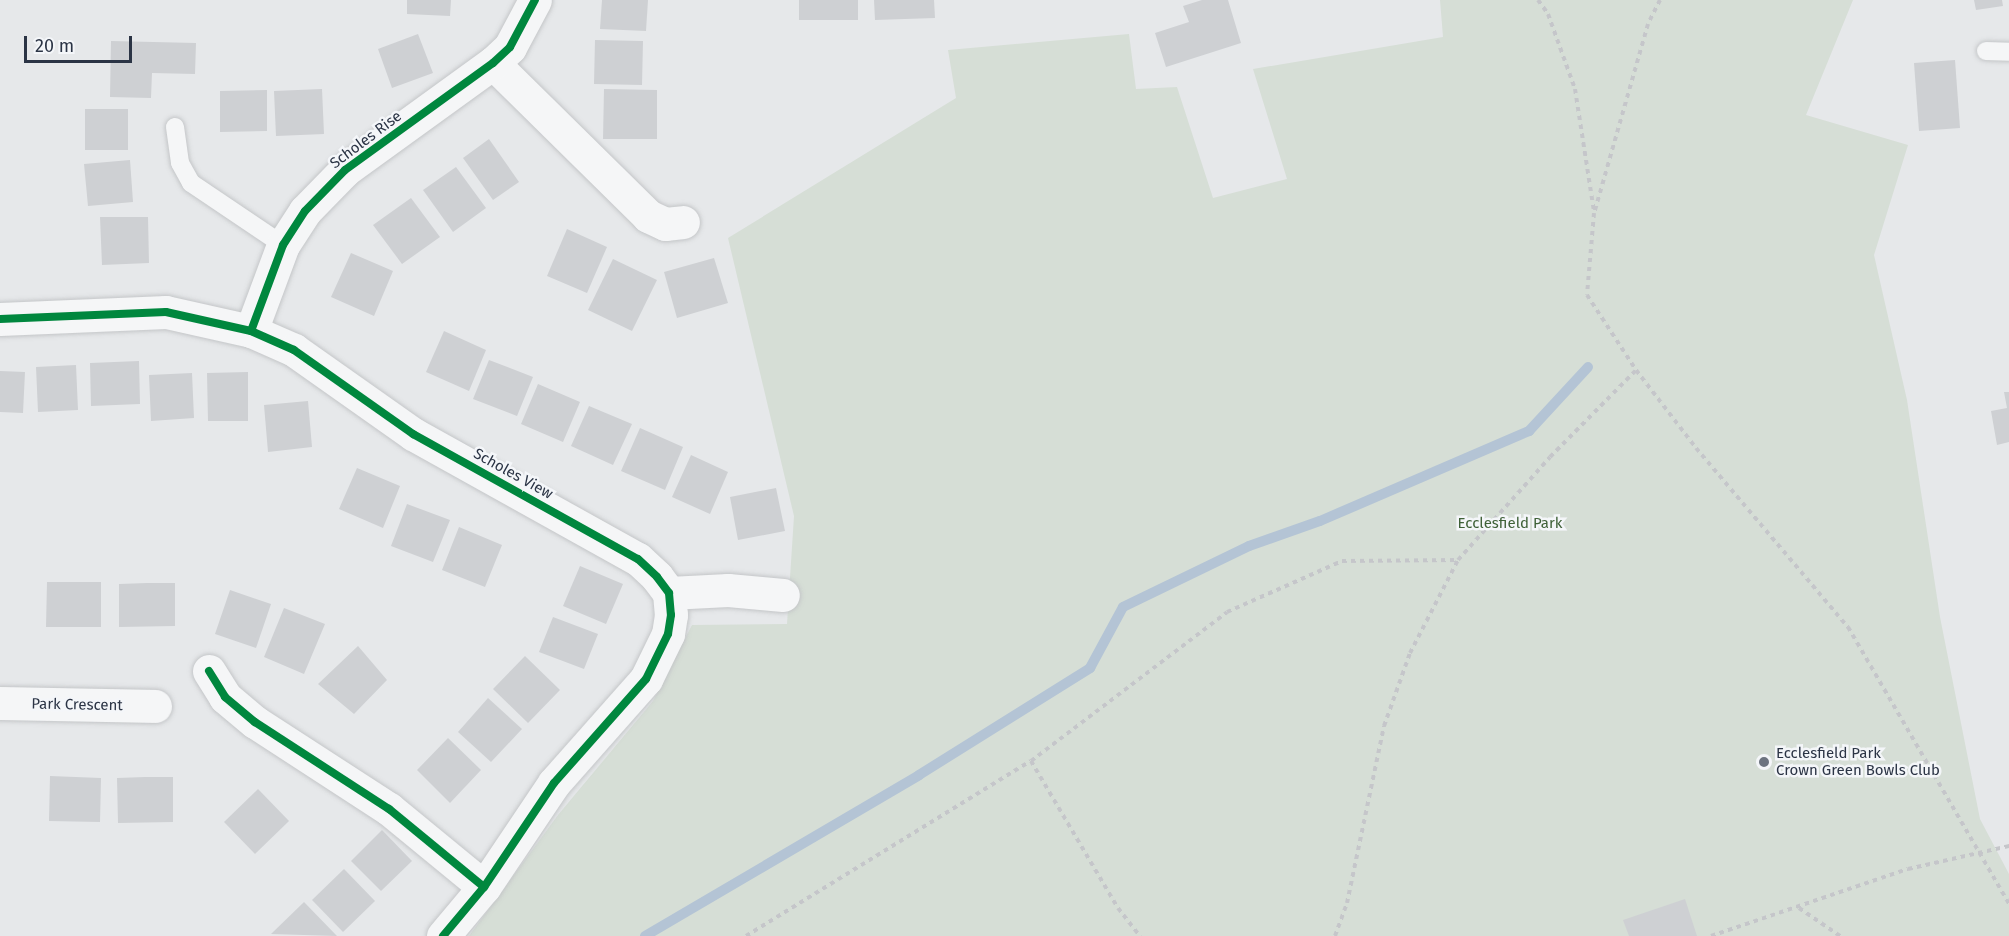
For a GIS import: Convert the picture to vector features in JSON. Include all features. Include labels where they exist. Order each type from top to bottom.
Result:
[{"type":"street","name":"Scholes Rise","points":[[251,331],[283,245],[305,211],[345,170],[493,63],[510,46],[535,0]]},
{"type":"street","points":[[493,63],[648,216],[665,224],[683,222]]},
{"type":"street","name":"Scholes View","points":[[0,319],[166,312],[251,331],[294,350],[413,434],[638,559],[669,593]]},
{"type":"street","points":[[443,936],[484,887],[554,783],[646,679],[668,634],[669,593],[728,590],[783,595]]},
{"type":"street","points":[[209,671],[225,697],[255,722],[389,809],[484,887]]},
{"type":"street","name":"Park Crescent","points":[[0,703],[155,706]]},
{"type":"lane","points":[[1986,51],[2009,52]]},
{"type":"lane","points":[[175,127],[180,163],[191,183],[283,245]]},
{"type":"path","points":[[1538,0],[1548,14],[1575,89],[1594,213]]},
{"type":"path","points":[[1660,0],[1648,24],[1594,213],[1587,296],[1636,370],[1848,627],[1981,851],[2009,903]]},
{"type":"path","points":[[1335,936],[1347,903],[1384,726],[1410,653],[1458,560],[1550,457],[1636,370]]},
{"type":"path","points":[[746,936],[1031,760],[1227,612],[1342,561],[1458,560]]},
{"type":"path","points":[[1031,760],[1118,908],[1140,936]]},
{"type":"path","points":[[1711,936],[1908,869],[2009,846]]},
{"type":"path","points":[[1798,907],[1840,936]]},
{"type":"green space","name":"Ecclesfield Park","points":[[1440,0],[1853,0],[1806,115],[1908,145],[1874,255],[1907,400],[1940,617],[1980,819],[2009,874],[2009,936],[469,936],[558,815],[653,701],[692,625],[787,624],[794,516],[728,238],[956,98],[948,50],[1129,34],[1136,89],[1177,87],[1213,198],[1287,179],[1253,69],[1443,37]]},
{"type":"building","points":[[407,0],[451,0],[450,16],[407,14]]},
{"type":"building","points":[[602,0],[648,0],[646,31],[600,29]]},
{"type":"building","points":[[799,0],[858,0],[858,20],[799,20]]},
{"type":"building","points":[[874,0],[934,0],[935,18],[875,20]]},
{"type":"building","points":[[1202,0],[1228,0],[1241,43],[1166,67],[1155,33],[1189,22],[1183,6]]},
{"type":"building","points":[[1974,0],[2002,0],[2003,6],[1976,10]]},
{"type":"building","points":[[418,34],[433,73],[392,88],[378,49]]},
{"type":"building","points":[[595,40],[643,41],[642,85],[594,84]]},
{"type":"building","points":[[111,41],[196,43],[195,74],[152,73],[151,98],[110,97]]},
{"type":"building","points":[[1955,60],[1960,128],[1919,131],[1914,63]]},
{"type":"building","points":[[322,89],[324,134],[276,136],[274,91]]},
{"type":"building","points":[[604,89],[657,90],[657,139],[603,139]]},
{"type":"building","points":[[267,90],[267,131],[220,132],[220,91]]},
{"type":"building","points":[[85,109],[128,109],[128,150],[85,150]]},
{"type":"building","points":[[489,139],[519,182],[493,200],[463,158]]},
{"type":"building","points":[[130,160],[133,202],[88,206],[84,164]]},
{"type":"building","points":[[456,167],[486,208],[453,232],[423,190]]},
{"type":"building","points":[[411,198],[440,237],[402,264],[373,225]]},
{"type":"building","points":[[100,217],[148,217],[149,263],[102,265]]},
{"type":"building","points":[[567,229],[607,247],[587,293],[547,276]]},
{"type":"building","points":[[351,253],[393,271],[374,316],[331,297]]},
{"type":"building","points":[[714,258],[728,303],[677,318],[664,272]]},
{"type":"building","points":[[613,259],[657,280],[632,331],[588,310]]},
{"type":"building","points":[[444,331],[486,350],[469,391],[426,372]]},
{"type":"building","points":[[489,360],[533,377],[517,416],[473,399]]},
{"type":"building","points":[[139,361],[140,404],[91,406],[90,363]]},
{"type":"building","points":[[76,365],[78,410],[38,412],[36,367]]},
{"type":"building","points":[[0,371],[25,372],[23,413],[0,412]]},
{"type":"building","points":[[248,372],[248,421],[208,421],[207,373]]},
{"type":"building","points":[[192,373],[194,418],[151,421],[149,375]]},
{"type":"building","points":[[538,384],[580,402],[563,442],[521,424]]},
{"type":"building","points":[[2004,392],[2009,392],[2009,442],[1997,445],[1991,411],[2007,408]]},
{"type":"building","points":[[308,401],[312,447],[268,452],[264,405]]},
{"type":"building","points":[[589,406],[632,424],[613,465],[571,446]]},
{"type":"building","points":[[640,428],[683,447],[665,490],[621,471]]},
{"type":"building","points":[[691,455],[728,472],[710,514],[672,497]]},
{"type":"building","points":[[357,468],[400,486],[383,528],[339,509]]},
{"type":"building","points":[[776,488],[785,531],[738,540],[730,497]]},
{"type":"building","points":[[407,504],[450,520],[433,562],[391,546]]},
{"type":"building","points":[[459,527],[502,545],[485,587],[442,570]]},
{"type":"building","points":[[580,566],[623,584],[606,624],[563,606]]},
{"type":"building","points":[[47,582],[101,582],[101,627],[46,627]]},
{"type":"building","points":[[175,583],[175,626],[119,627],[119,584]]},
{"type":"building","points":[[230,590],[271,604],[256,648],[215,634]]},
{"type":"building","points":[[284,608],[325,624],[304,674],[264,657]]},
{"type":"building","points":[[553,617],[598,634],[584,669],[539,652]]},
{"type":"building","points":[[358,646],[387,680],[354,714],[318,684]]},
{"type":"building","points":[[525,656],[560,690],[528,723],[493,689]]},
{"type":"building","points":[[488,698],[522,729],[491,762],[458,732]]},
{"type":"building","points":[[448,738],[481,770],[450,803],[417,770]]},
{"type":"building","points":[[50,776],[101,778],[100,822],[49,821]]},
{"type":"building","points":[[173,777],[173,822],[118,823],[117,778]]},
{"type":"building","points":[[258,789],[289,821],[255,854],[224,822]]},
{"type":"building","points":[[382,830],[412,861],[381,891],[351,861]]},
{"type":"building","points":[[344,869],[375,901],[343,932],[312,900]]},
{"type":"building","points":[[1685,899],[1697,936],[1629,936],[1623,920]]},
{"type":"building","points":[[304,902],[337,936],[271,934]]},
{"type":"waterway","points":[[645,936],[919,775],[1090,668],[1123,607],[1249,546],[1320,521],[1529,431],[1588,367]]},
{"type":"cycle path","points":[[251,331],[283,245],[305,211],[345,170],[493,63],[510,47],[535,0]]},
{"type":"cycle path","points":[[0,319],[166,312],[251,331],[294,350],[413,434],[638,559],[657,577],[669,593],[671,615],[668,634],[646,679],[554,783],[484,887],[443,936]]},
{"type":"cycle path","points":[[209,671],[225,697],[255,722],[389,809],[484,887]]},
{"type":"place","name":"Ecclesfield Park Crown Green Bowls Club","points":[[1764,762]]}]
